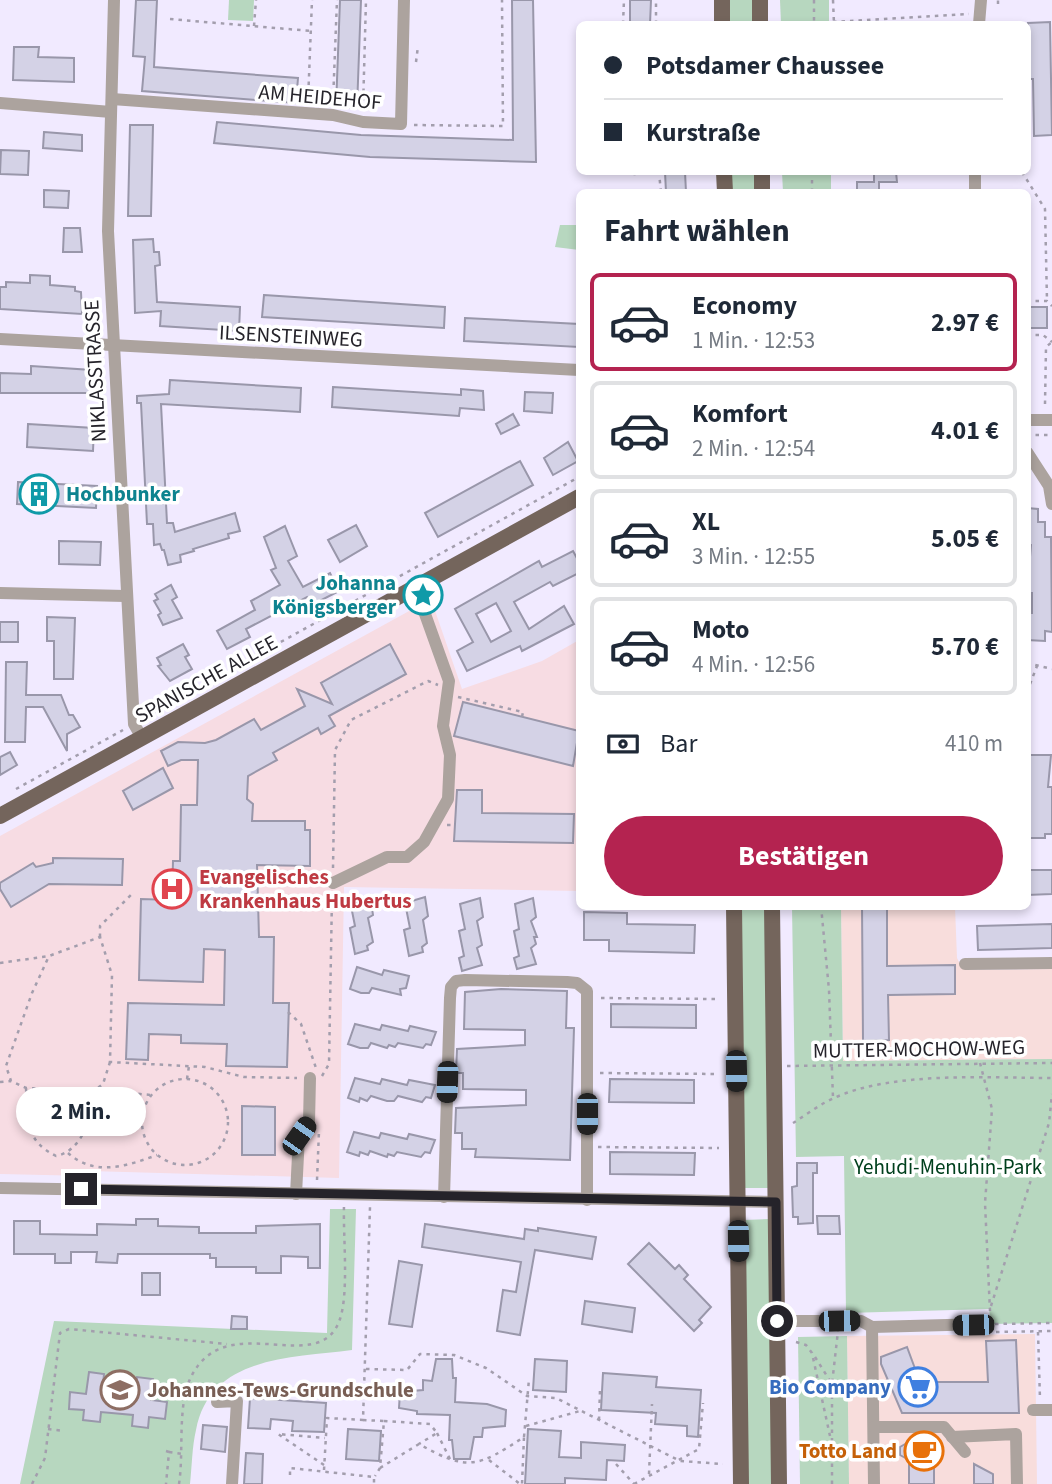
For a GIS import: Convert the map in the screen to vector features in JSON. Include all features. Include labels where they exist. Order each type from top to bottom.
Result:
[{"type":"main road","points":[[722,0],[722,21]]},
{"type":"main road","points":[[760,0],[760,21]]},
{"type":"main road","name":"SPANISCHE ALLEE","points":[[0,816],[576,499]]},
{"type":"main road","points":[[733,910],[741,1484]]},
{"type":"main road","points":[[772,910],[779,1484]]},
{"type":"street","name":"NIKLASSTRASSE","points":[[114,0],[108,231],[125,596],[134,724],[142,738]]},
{"type":"street","name":"AM HEIDEHOF","points":[[0,103],[333,115],[362,122],[401,124],[404,0]]},
{"type":"street","points":[[979,21],[981,0]]},
{"type":"street","name":"ILSENSTEINWEG","points":[[0,340],[576,370]]},
{"type":"street","points":[[1031,420],[1052,420]]},
{"type":"street","points":[[1031,458],[1049,486],[1052,504]]},
{"type":"street","points":[[332,883],[387,857],[407,857],[424,842],[450,792],[450,755],[443,726],[449,681],[420,600],[407,592]]},
{"type":"street","points":[[0,593],[125,596]]},
{"type":"street","points":[[965,964],[1052,962]]},
{"type":"street","points":[[444,1197],[452,987],[457,981],[478,980],[567,982],[582,986],[587,991],[587,1200]]},
{"type":"street","points":[[296,1194],[299,1136],[309,1122],[310,1078]]},
{"type":"street","points":[[0,1188],[776,1202]]},
{"type":"street","points":[[777,1321],[861,1321],[873,1327],[988,1324]]},
{"type":"street","points":[[873,1327],[874,1484]]},
{"type":"street","points":[[217,1402],[237,1401],[232,1484]]},
{"type":"street","points":[[874,1427],[944,1427],[965,1452]]},
{"type":"street","points":[[952,1437],[1017,1434],[1017,1484]]},
{"type":"path","points":[[254,26],[256,0]]},
{"type":"path","points":[[307,114],[312,0]]},
{"type":"path","points":[[333,115],[337,0]]},
{"type":"path","points":[[362,122],[366,0]]},
{"type":"path","points":[[401,124],[503,126],[502,0]]},
{"type":"path","points":[[623,21],[624,0]]},
{"type":"path","points":[[656,0],[656,21]]},
{"type":"path","points":[[814,0],[814,21]]},
{"type":"path","points":[[833,0],[834,21]]},
{"type":"path","points":[[864,21],[969,14]]},
{"type":"path","points":[[170,19],[311,31]]},
{"type":"path","points":[[1024,175],[1045,209],[1047,301],[1052,306]]},
{"type":"path","points":[[1031,301],[1047,301]]},
{"type":"path","points":[[1031,335],[1043,335],[1052,342],[1046,347],[1045,404]]},
{"type":"path","points":[[1031,435],[1052,435]]},
{"type":"path","points":[[140,720],[576,479]]},
{"type":"path","points":[[1031,664],[1052,669]]},
{"type":"path","points":[[1031,682],[1037,666]]},
{"type":"path","points":[[288,1012],[301,1024],[320,1079],[329,1064],[335,750],[351,720],[428,681],[448,692],[523,712],[522,717]]},
{"type":"path","points":[[9,793],[127,727]]},
{"type":"path","points":[[26,1088],[33,1140],[56,1156],[67,1152],[89,1123],[95,1090],[107,1076],[110,1062],[112,975],[100,937],[100,926],[134,893]]},
{"type":"path","points":[[821,910],[830,989],[833,1098]]},
{"type":"path","points":[[0,963],[49,957],[100,937]]},
{"type":"path","points":[[11,1081],[6,1066],[32,993],[49,957]]},
{"type":"path","points":[[594,998],[716,999]]},
{"type":"path","points":[[110,1062],[189,1066],[244,1077],[310,1078]]},
{"type":"path","points":[[980,1063],[992,1109],[985,1203],[990,1309]]},
{"type":"path","name":"MUTTER-MOCHOW-WEG","points":[[787,1066],[1052,1063]]},
{"type":"path","points":[[0,1068],[6,1066]]},
{"type":"path","points":[[187,1079],[189,1066]]},
{"type":"path","points":[[593,1073],[717,1073]]},
{"type":"path","name":"MUTTER-MOCHOW-WEG","points":[[793,1123],[833,1098],[860,1088],[943,1078],[1052,1078]]},
{"type":"path","points":[[187,1079],[206,1085],[221,1100],[228,1119],[224,1140],[211,1156],[193,1165],[172,1164],[157,1155],[148,1145],[142,1114],[151,1095],[167,1083],[187,1079]]},
{"type":"path","points":[[0,1082],[11,1081],[26,1088],[151,1095]]},
{"type":"path","points":[[1052,1094],[1047,1131],[990,1309],[988,1324],[992,1332],[1052,1331]]},
{"type":"path","points":[[317,1184],[319,1118]]},
{"type":"path","points":[[1047,1131],[1052,1127]]},
{"type":"path","points":[[592,1147],[719,1148]]},
{"type":"path","points":[[67,1152],[84,1164],[111,1168],[132,1165],[157,1155]]},
{"type":"path","points":[[32,1484],[45,1458],[60,1333],[69,1329],[230,1344],[250,1342],[314,1345],[325,1342],[341,1318],[344,1292],[344,1206]]},
{"type":"path","points":[[363,1420],[370,1206]]},
{"type":"path","points":[[832,1484],[832,1384],[839,1321]]},
{"type":"path","points":[[988,1324],[1052,1323]]},
{"type":"path","points":[[1038,1332],[1042,1410]]},
{"type":"path","points":[[796,1342],[806,1345],[832,1384]]},
{"type":"path","points":[[179,1484],[189,1380],[201,1359],[214,1349],[230,1344]]},
{"type":"path","points":[[812,1353],[831,1443]]},
{"type":"path","points":[[366,1369],[407,1370],[420,1354],[454,1355],[486,1368],[527,1396],[556,1398],[680,1461],[723,1464]]},
{"type":"path","points":[[521,1484],[529,1380]]},
{"type":"path","points":[[599,1420],[600,1390]]},
{"type":"path","points":[[616,1464],[634,1484],[699,1449],[703,1403]]},
{"type":"path","points":[[649,1474],[652,1404]]},
{"type":"path","points":[[526,1426],[580,1411]]},
{"type":"path","points":[[324,1470],[327,1418],[430,1424],[451,1461]]},
{"type":"path","points":[[380,1468],[384,1421]]},
{"type":"path","points":[[48,1429],[64,1430]]},
{"type":"path","points":[[374,1484],[374,1477],[380,1468],[437,1433]]},
{"type":"path","points":[[324,1465],[278,1434],[326,1438]]},
{"type":"path","points":[[419,1444],[451,1461],[470,1464],[489,1460],[524,1437]]},
{"type":"path","points":[[166,1484],[167,1451],[182,1454]]},
{"type":"path","points":[[489,1460],[521,1484]]},
{"type":"path","points":[[290,1475],[290,1468],[374,1477]]},
{"type":"shaded area","name":"Evangelisches Krankenhaus Hubertus","points":[[431,599],[462,689],[542,661],[576,642],[576,891],[344,887],[339,1178],[90,1171],[89,1176],[0,1174],[0,836]]},
{"type":"shaded area","points":[[841,910],[955,910],[957,958],[961,966],[968,970],[1052,969],[1052,1059],[843,1061]]},
{"type":"shaded area","points":[[1035,1334],[1037,1484],[849,1484],[847,1336]]},
{"type":"green space","points":[[229,0],[254,0],[253,21],[228,20]]},
{"type":"green space","points":[[728,0],[754,0],[754,21],[729,21]]},
{"type":"green space","points":[[780,0],[829,0],[829,21],[781,21]]},
{"type":"green space","points":[[730,175],[756,175],[756,189],[731,189]]},
{"type":"green space","points":[[782,175],[831,175],[831,189],[783,189]]},
{"type":"green space","points":[[560,225],[576,225],[576,250],[555,247]]},
{"type":"green space","points":[[739,910],[766,910],[770,1188],[743,1188]]},
{"type":"green space","name":"Yehudi-Menuhin-Park","points":[[792,910],[841,910],[843,1061],[1052,1059],[1052,1323],[991,1324],[989,1309],[846,1313],[844,1156],[796,1157]]},
{"type":"green space","points":[[330,1209],[356,1209],[352,1350],[305,1355],[257,1365],[236,1374],[218,1387],[204,1405],[196,1430],[190,1484],[20,1484],[54,1321],[327,1333]]},
{"type":"green space","points":[[770,1219],[773,1484],[747,1484],[744,1220]]},
{"type":"green space","points":[[847,1336],[849,1484],[800,1484],[798,1337]]},
{"type":"building","points":[[136,0],[157,0],[154,67],[298,78],[296,103],[142,91],[145,57],[133,56]]},
{"type":"building","points":[[340,0],[361,0],[357,108],[336,107]]},
{"type":"building","points":[[512,0],[533,0],[536,162],[370,157],[214,143],[217,122],[361,135],[513,140]]},
{"type":"building","points":[[630,0],[651,0],[650,21],[630,21]]},
{"type":"building","points":[[1050,22],[1052,135],[1034,136],[1031,23]]},
{"type":"building","points":[[14,47],[39,47],[38,57],[74,58],[74,82],[13,80]]},
{"type":"building","points":[[130,125],[153,125],[151,216],[128,216]]},
{"type":"building","points":[[44,132],[82,135],[82,151],[43,148]]},
{"type":"building","points":[[1,150],[29,151],[28,175],[0,174]]},
{"type":"building","points":[[665,175],[685,175],[686,189],[666,189]]},
{"type":"building","points":[[874,175],[896,175],[897,182],[879,182],[879,189],[857,189],[857,182],[874,182]]},
{"type":"building","points":[[44,190],[69,191],[68,208],[44,207]]},
{"type":"building","points":[[64,228],[80,228],[82,252],[63,252]]},
{"type":"building","points":[[153,239],[154,252],[159,252],[160,265],[155,266],[157,302],[240,307],[239,331],[160,326],[161,311],[135,313],[133,240]]},
{"type":"building","points":[[30,275],[50,276],[50,285],[75,287],[75,291],[81,292],[82,314],[0,309],[0,287],[6,287],[6,282],[30,283]]},
{"type":"building","points":[[264,295],[445,307],[444,328],[262,317]]},
{"type":"building","points":[[1031,307],[1047,307],[1047,328],[1031,328]]},
{"type":"building","points":[[465,318],[576,324],[576,347],[464,341]]},
{"type":"building","points":[[31,366],[92,370],[91,393],[0,393],[0,373],[31,374]]},
{"type":"building","points":[[170,380],[301,388],[300,412],[161,404],[167,523],[173,523],[175,532],[235,513],[240,531],[228,534],[229,538],[180,555],[181,562],[168,565],[160,544],[154,545],[153,524],[147,524],[141,403],[137,403],[137,396],[169,394]]},
{"type":"building","points":[[333,387],[461,395],[461,389],[483,391],[484,410],[460,408],[459,416],[332,407]]},
{"type":"building","points":[[525,392],[553,393],[552,413],[524,411]]},
{"type":"building","points":[[513,414],[519,425],[501,434],[496,424]]},
{"type":"building","points":[[28,424],[94,428],[93,451],[27,447]]},
{"type":"building","points":[[568,442],[576,462],[553,475],[544,458]]},
{"type":"building","points":[[520,461],[533,485],[438,537],[425,513]]},
{"type":"building","points":[[18,482],[97,486],[96,508],[17,504]]},
{"type":"building","points":[[1031,508],[1038,509],[1038,522],[1045,522],[1045,537],[1051,537],[1052,632],[1045,631],[1045,641],[1031,640]]},
{"type":"building","points":[[356,525],[367,546],[340,562],[328,540]]},
{"type":"building","points":[[285,526],[297,556],[288,561],[303,587],[330,573],[339,591],[312,605],[307,597],[246,629],[250,637],[227,649],[217,631],[255,610],[251,601],[280,585],[271,570],[276,568],[264,537]]},
{"type":"building","points":[[59,541],[101,542],[100,565],[59,564]]},
{"type":"building","points":[[573,551],[576,556],[576,574],[553,586],[550,582],[514,602],[529,629],[564,606],[574,624],[522,651],[520,646],[467,671],[457,651],[473,642],[455,609],[539,561],[542,567]],"holes":[[[496,603],[511,631],[491,642],[476,614]]]},
{"type":"building","points":[[171,585],[177,597],[172,600],[182,618],[163,625],[158,615],[161,613],[154,601],[158,599],[155,594]]},
{"type":"building","points":[[47,617],[75,618],[73,679],[54,679],[54,641],[47,641]]},
{"type":"building","points":[[0,622],[18,622],[18,642],[0,642]]},
{"type":"building","points":[[183,644],[189,655],[185,657],[192,669],[170,681],[158,666],[161,665],[157,658]]},
{"type":"building","points":[[390,644],[406,674],[329,716],[335,726],[321,734],[318,728],[273,753],[277,760],[248,776],[247,799],[253,804],[252,821],[305,821],[305,830],[310,830],[310,866],[257,865],[259,937],[274,937],[273,1003],[289,1003],[287,1067],[226,1066],[227,1044],[181,1043],[181,1035],[149,1034],[148,1060],[126,1059],[128,1003],[224,1005],[225,950],[204,949],[203,982],[139,980],[141,899],[172,900],[173,861],[180,861],[181,805],[197,805],[198,760],[181,760],[168,766],[161,751],[178,742],[205,743],[216,740],[254,719],[261,730],[305,706],[297,689],[332,704],[321,683]]},
{"type":"building","points":[[6,662],[27,662],[26,695],[61,695],[69,715],[73,715],[80,727],[67,734],[67,751],[43,707],[26,707],[25,742],[5,742]]},
{"type":"building","points":[[463,702],[576,730],[573,766],[454,736]]},
{"type":"building","points":[[10,752],[17,765],[0,775],[0,757]]},
{"type":"building","points":[[1031,755],[1051,755],[1048,787],[1052,787],[1052,834],[1045,834],[1045,838],[1031,838]]},
{"type":"building","points":[[163,768],[173,788],[133,810],[123,791]]},
{"type":"building","points":[[457,790],[482,790],[482,813],[574,814],[573,843],[454,841]]},
{"type":"building","points":[[53,858],[123,859],[122,885],[49,884],[11,907],[0,889],[0,883],[33,863],[36,867],[53,863]]},
{"type":"building","points":[[1031,870],[1052,870],[1052,894],[1031,895]]},
{"type":"building","points":[[370,895],[373,915],[368,918],[373,942],[367,946],[368,950],[355,954],[350,928],[355,926],[350,901]]},
{"type":"building","points":[[425,897],[428,916],[423,920],[427,943],[422,947],[423,952],[409,956],[404,930],[410,928],[405,903]]},
{"type":"building","points":[[480,898],[483,917],[477,921],[482,945],[477,948],[482,965],[462,971],[459,958],[464,956],[459,931],[465,929],[460,904]]},
{"type":"building","points":[[533,898],[536,917],[531,921],[537,937],[534,937],[536,944],[531,948],[536,964],[517,969],[514,958],[519,956],[514,931],[519,929],[515,904]]},
{"type":"building","points":[[862,910],[887,910],[887,966],[955,965],[955,994],[888,995],[889,1040],[863,1041]]},
{"type":"building","points":[[584,912],[627,913],[627,924],[695,925],[694,953],[609,951],[609,940],[584,940]]},
{"type":"building","points":[[1052,924],[1052,948],[978,950],[977,926]]},
{"type":"building","points":[[357,967],[382,975],[384,970],[409,976],[406,988],[400,989],[401,995],[372,988],[369,993],[350,989]]},
{"type":"building","points":[[501,989],[567,991],[566,1028],[574,1028],[570,1160],[475,1157],[476,1149],[462,1149],[462,1133],[455,1133],[456,1108],[526,1105],[526,1090],[463,1089],[463,1073],[456,1073],[457,1049],[525,1045],[525,1030],[464,1029],[465,992]]},
{"type":"building","points":[[611,1004],[696,1005],[696,1028],[611,1027]]},
{"type":"building","points":[[355,1024],[380,1030],[382,1025],[408,1031],[410,1026],[436,1032],[431,1045],[426,1044],[423,1048],[398,1043],[395,1047],[389,1045],[387,1048],[371,1043],[368,1048],[360,1048],[348,1044]]},
{"type":"building","points":[[355,1078],[380,1084],[382,1079],[407,1085],[409,1080],[435,1085],[431,1098],[426,1097],[422,1102],[398,1096],[394,1101],[387,1101],[371,1096],[367,1101],[360,1098],[359,1102],[348,1098]]},
{"type":"building","points":[[610,1079],[694,1080],[694,1103],[609,1102]]},
{"type":"building","points":[[242,1106],[275,1107],[275,1155],[242,1155]]},
{"type":"building","points":[[354,1132],[379,1138],[381,1133],[407,1139],[409,1134],[435,1140],[430,1153],[425,1152],[421,1157],[397,1152],[394,1156],[388,1154],[387,1157],[370,1151],[368,1155],[360,1152],[359,1156],[347,1152]]},
{"type":"building","points":[[610,1152],[695,1153],[694,1175],[610,1174]]},
{"type":"building","points":[[797,1163],[817,1163],[817,1173],[813,1173],[813,1223],[798,1224],[798,1217],[793,1217],[792,1187],[797,1186]]},
{"type":"building","points":[[817,1216],[839,1216],[840,1234],[818,1234]]},
{"type":"building","points":[[136,1219],[158,1219],[158,1226],[199,1227],[199,1233],[256,1233],[256,1226],[320,1224],[320,1268],[308,1268],[308,1257],[281,1256],[281,1273],[256,1273],[256,1267],[216,1267],[216,1258],[210,1258],[210,1254],[118,1254],[117,1263],[96,1262],[97,1252],[71,1252],[71,1263],[55,1263],[55,1254],[14,1254],[14,1221],[40,1221],[40,1234],[97,1235],[97,1224],[136,1225]]},
{"type":"building","points":[[425,1224],[524,1239],[525,1229],[538,1231],[538,1228],[596,1237],[592,1259],[535,1250],[520,1335],[497,1331],[503,1290],[516,1292],[521,1262],[422,1247]]},
{"type":"building","points":[[649,1243],[675,1269],[679,1265],[688,1275],[684,1279],[711,1307],[699,1320],[702,1323],[694,1331],[628,1264]]},
{"type":"building","points":[[399,1261],[422,1265],[412,1327],[389,1324]]},
{"type":"building","points":[[142,1273],[160,1273],[160,1295],[142,1295]]},
{"type":"building","points":[[585,1301],[635,1308],[632,1332],[582,1324]]},
{"type":"building","points":[[232,1316],[247,1317],[247,1329],[231,1329]]},
{"type":"building","points":[[1016,1340],[1019,1413],[902,1413],[881,1364],[881,1357],[907,1347],[920,1382],[988,1382],[986,1341]]},
{"type":"building","points":[[436,1359],[452,1359],[453,1378],[456,1378],[455,1402],[487,1404],[506,1410],[505,1426],[483,1428],[482,1437],[474,1437],[470,1459],[454,1459],[452,1440],[449,1440],[450,1415],[417,1414],[417,1411],[399,1408],[400,1392],[423,1390],[423,1380],[432,1381]]},
{"type":"building","points":[[535,1359],[567,1361],[566,1392],[533,1390]]},
{"type":"building","points":[[89,1372],[104,1374],[102,1395],[135,1399],[137,1377],[153,1379],[151,1400],[167,1402],[165,1419],[149,1417],[148,1428],[132,1426],[133,1415],[101,1412],[100,1422],[83,1420],[84,1410],[69,1409],[70,1392],[86,1394]]},
{"type":"building","points":[[603,1373],[657,1377],[656,1387],[701,1390],[698,1437],[687,1436],[687,1426],[655,1424],[656,1413],[601,1410]]},
{"type":"building","points":[[250,1398],[326,1403],[324,1432],[292,1431],[293,1421],[271,1419],[270,1429],[248,1428]]},
{"type":"building","points":[[203,1425],[227,1427],[225,1452],[201,1449]]},
{"type":"building","points":[[348,1429],[381,1431],[379,1461],[346,1459]]},
{"type":"building","points":[[528,1429],[561,1431],[559,1457],[581,1458],[581,1442],[625,1445],[624,1461],[607,1460],[606,1480],[565,1478],[565,1484],[525,1484]]},
{"type":"building","points":[[919,1436],[934,1441],[934,1484],[909,1484],[909,1460],[900,1455],[900,1447]]},
{"type":"building","points":[[246,1453],[263,1454],[262,1484],[244,1484]]},
{"type":"building","points":[[974,1464],[993,1474],[993,1484],[974,1484]]},
{"type":"place","name":"Hochbunker","points":[[39,494]]},
{"type":"place","name":"Johanna Königsberger","points":[[423,595]]},
{"type":"place","name":"Evangelisches Krankenhaus Hubertus","points":[[172,889]]},
{"type":"place","name":"Bio Company","points":[[918,1387]]},
{"type":"place","name":"Johannes-Tews-Grundschule","points":[[120,1390]]},
{"type":"place","name":"Totto Land","points":[[924,1451]]},
{"type":"route","points":[[81,1189],[776,1202],[777,1321]]}]
